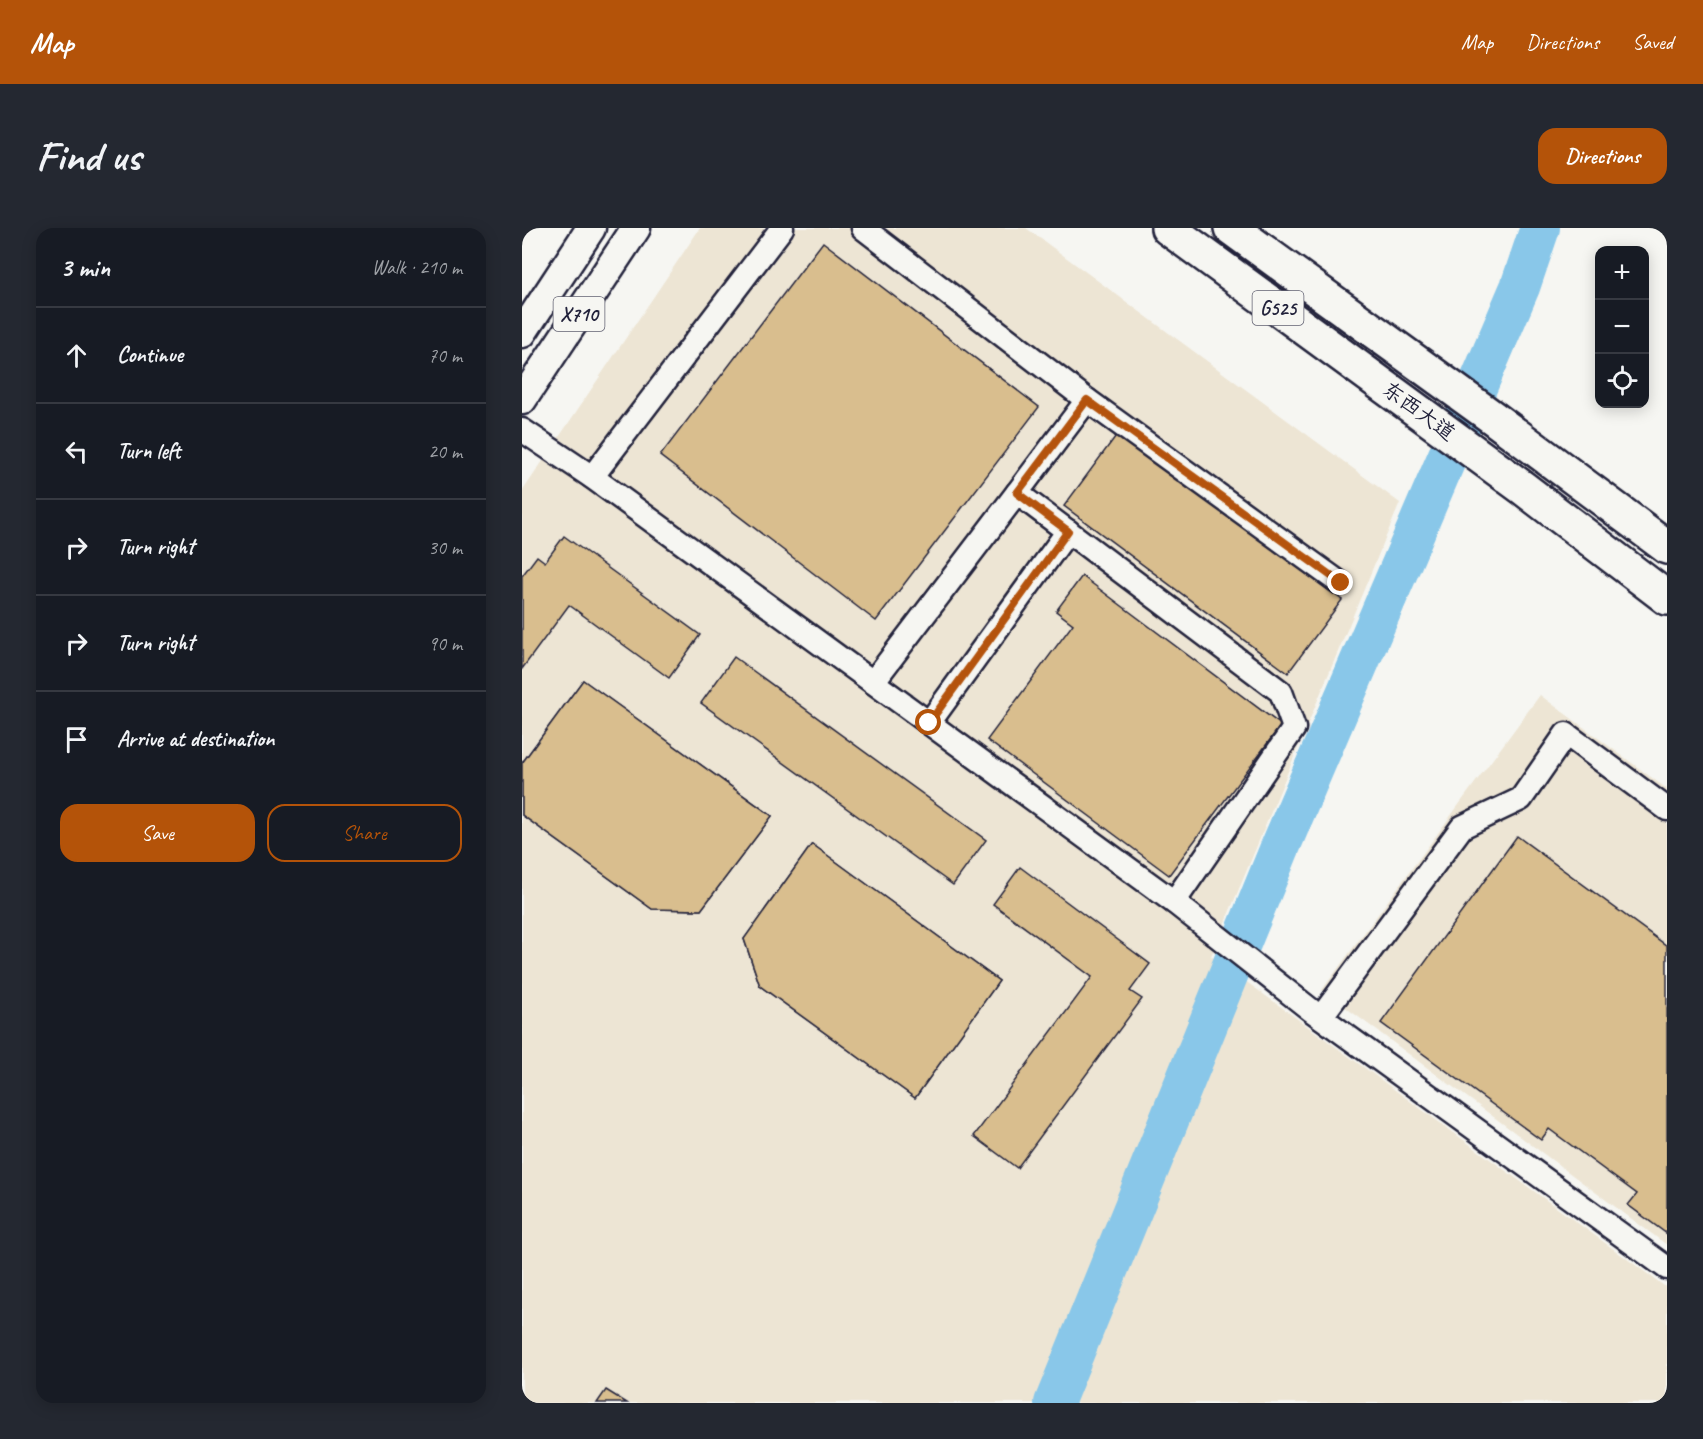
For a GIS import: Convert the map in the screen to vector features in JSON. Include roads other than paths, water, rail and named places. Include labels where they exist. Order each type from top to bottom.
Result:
[{"type":"highway","name":"东西大道","points":[[1168,228],[1523,488],[1667,598]]},
{"type":"highway","name":"东西大道","points":[[1231,228],[1667,547]]},
{"type":"main road","points":[[522,333],[591,228]]},
{"type":"main road","name":"X710","points":[[522,400],[636,228]]},
{"type":"street","points":[[592,477],[782,228]]},
{"type":"street","points":[[863,228],[1087,400],[1341,583]]},
{"type":"street","points":[[873,682],[1087,400]]},
{"type":"street","points":[[522,430],[592,477],[1174,902],[1321,1017],[1667,1268]]},
{"type":"street","points":[[1017,493],[1281,692],[1294,728],[1174,902]]},
{"type":"street","points":[[929,723],[1068,531]]},
{"type":"street","points":[[1321,1017],[1461,827],[1521,799],[1566,734],[1667,809]]},
{"type":"waterway","points":[[1054,1403],[1279,850],[1520,287],[1540,228]]}]
